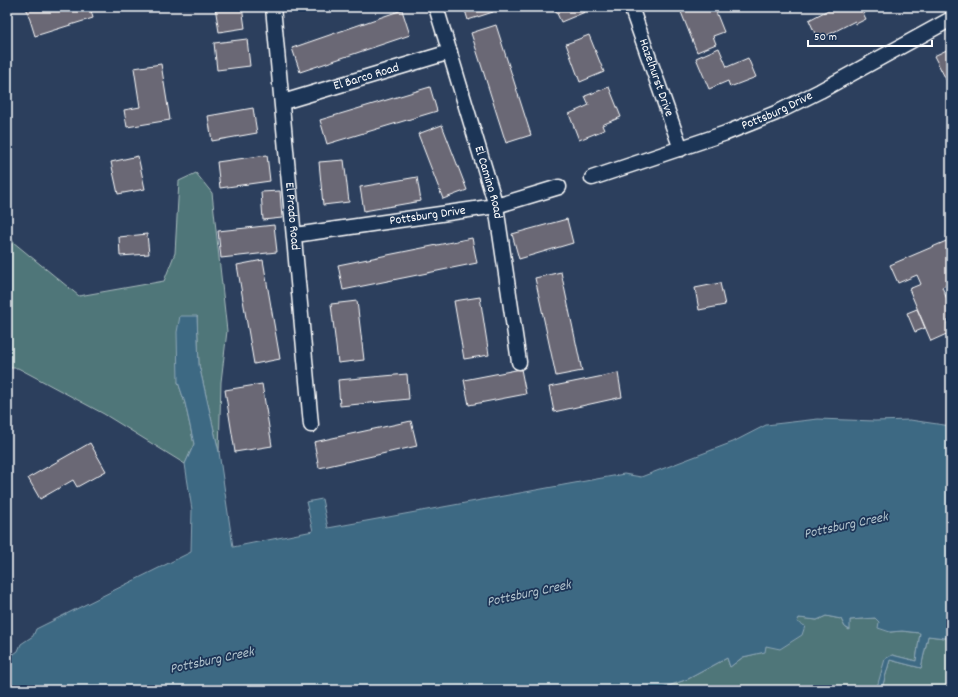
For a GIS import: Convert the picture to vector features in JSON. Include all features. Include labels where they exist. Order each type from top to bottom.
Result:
[{"type":"street","name":"El Prado Road","points":[[273,7],[283,102],[311,425]]},
{"type":"street","name":"El Camino Road","points":[[436,7],[496,206],[519,362]]},
{"type":"street","name":"Hazelhurst Drive","points":[[631,7],[681,149]]},
{"type":"street","name":"Pottsburg Drive","points":[[592,178],[681,149],[776,113],[820,91],[951,19]]},
{"type":"street","name":"El Barco Road","points":[[283,102],[450,52]]},
{"type":"street","name":"Pottsburg Drive","points":[[295,235],[496,206],[559,187]]},
{"type":"green space","points":[[196,173],[212,193],[227,331],[221,382],[219,452],[199,365],[197,316],[178,382],[185,403],[194,444],[185,464],[104,414],[18,368],[7,368],[7,229],[13,242],[79,296],[164,281],[175,253],[179,181]]},
{"type":"green space","points":[[826,616],[841,619],[845,627],[849,630],[850,620],[875,618],[890,632],[902,631],[920,633],[916,661],[892,655],[877,687],[878,690],[657,690],[688,679],[727,658],[730,667],[743,657],[764,652],[766,646],[799,618],[817,620]]},
{"type":"green space","points":[[928,636],[945,638],[951,636],[951,690],[883,690],[882,688],[890,660],[921,668]]},
{"type":"water","name":"Pottsburg Creek","points":[[180,316],[197,316],[199,365],[219,452],[233,547],[313,531],[306,502],[322,499],[328,528],[624,474],[641,477],[733,442],[766,425],[818,419],[875,421],[910,420],[951,426],[951,636],[945,638],[928,636],[921,668],[890,660],[882,688],[883,690],[878,690],[877,687],[885,659],[892,655],[916,661],[920,633],[902,631],[890,632],[878,628],[879,622],[875,618],[850,620],[850,630],[845,627],[841,619],[826,616],[817,620],[799,618],[797,622],[805,626],[802,635],[780,649],[766,646],[765,652],[743,657],[730,667],[727,658],[688,679],[657,690],[7,690],[7,659],[18,651],[21,644],[33,636],[36,629],[191,552],[192,510],[185,464],[194,444],[185,403],[178,382],[177,332]]},
{"type":"building","points":[[26,7],[90,7],[93,18],[35,36]]},
{"type":"building","points":[[215,7],[242,7],[245,28],[219,32]]},
{"type":"building","points":[[464,7],[491,7],[493,12],[468,20]]},
{"type":"building","points":[[554,7],[583,7],[585,12],[561,22]]},
{"type":"building","points":[[679,7],[702,7],[703,9],[714,7],[724,32],[713,36],[716,44],[697,52]]},
{"type":"building","points":[[829,7],[869,7],[871,10],[863,13],[866,19],[856,24],[855,21],[818,40],[809,20],[830,9]]},
{"type":"building","points":[[402,10],[410,35],[300,72],[292,48]]},
{"type":"building","points":[[496,25],[531,135],[506,143],[471,33]]},
{"type":"building","points":[[7,30],[11,43],[7,44]]},
{"type":"building","points":[[589,35],[604,72],[580,82],[566,44]]},
{"type":"building","points":[[247,39],[250,66],[217,70],[214,43]]},
{"type":"building","points":[[719,48],[727,67],[748,58],[756,77],[730,87],[728,81],[709,89],[696,58]]},
{"type":"building","points":[[951,48],[951,89],[934,56]]},
{"type":"building","points":[[161,64],[170,120],[127,127],[124,110],[140,107],[134,68]]},
{"type":"building","points":[[430,87],[437,111],[327,144],[320,120]]},
{"type":"building","points":[[609,87],[621,117],[602,125],[604,130],[579,140],[569,114],[589,105],[585,96]]},
{"type":"building","points":[[253,108],[257,133],[212,141],[208,116]]},
{"type":"building","points":[[442,125],[467,190],[443,199],[418,134]]},
{"type":"building","points":[[267,155],[270,181],[220,188],[217,162]]},
{"type":"building","points":[[138,156],[145,189],[118,194],[111,162]]},
{"type":"building","points":[[344,160],[349,202],[323,205],[319,162]]},
{"type":"building","points":[[417,177],[421,201],[364,211],[360,187]]},
{"type":"building","points":[[280,191],[282,218],[263,220],[261,192]]},
{"type":"building","points":[[567,219],[573,243],[519,259],[512,234]]},
{"type":"building","points":[[274,225],[277,252],[221,258],[218,231]]},
{"type":"building","points":[[147,234],[149,254],[120,256],[119,237]]},
{"type":"building","points":[[472,238],[477,263],[343,290],[338,265]]},
{"type":"building","points":[[951,239],[951,283],[942,287],[951,309],[951,320],[947,321],[951,332],[931,341],[909,289],[921,284],[917,275],[898,283],[890,265]]},
{"type":"building","points":[[263,260],[280,359],[254,364],[237,265]]},
{"type":"building","points":[[561,272],[582,371],[556,376],[535,278]]},
{"type":"building","points":[[720,283],[725,305],[699,310],[695,288]]},
{"type":"building","points":[[480,297],[489,355],[464,359],[454,301]]},
{"type":"building","points":[[357,301],[364,360],[338,363],[331,304]]},
{"type":"building","points":[[917,309],[925,328],[915,332],[907,313]]},
{"type":"building","points":[[521,369],[526,394],[469,405],[464,380]]},
{"type":"building","points":[[618,373],[622,397],[554,412],[549,387]]},
{"type":"building","points":[[407,374],[409,399],[340,406],[338,380]]},
{"type":"building","points":[[262,384],[272,446],[235,452],[225,390]]},
{"type":"building","points":[[411,421],[417,446],[319,468],[314,442]]},
{"type":"building","points":[[90,443],[106,471],[77,487],[73,480],[40,499],[28,478]]}]
